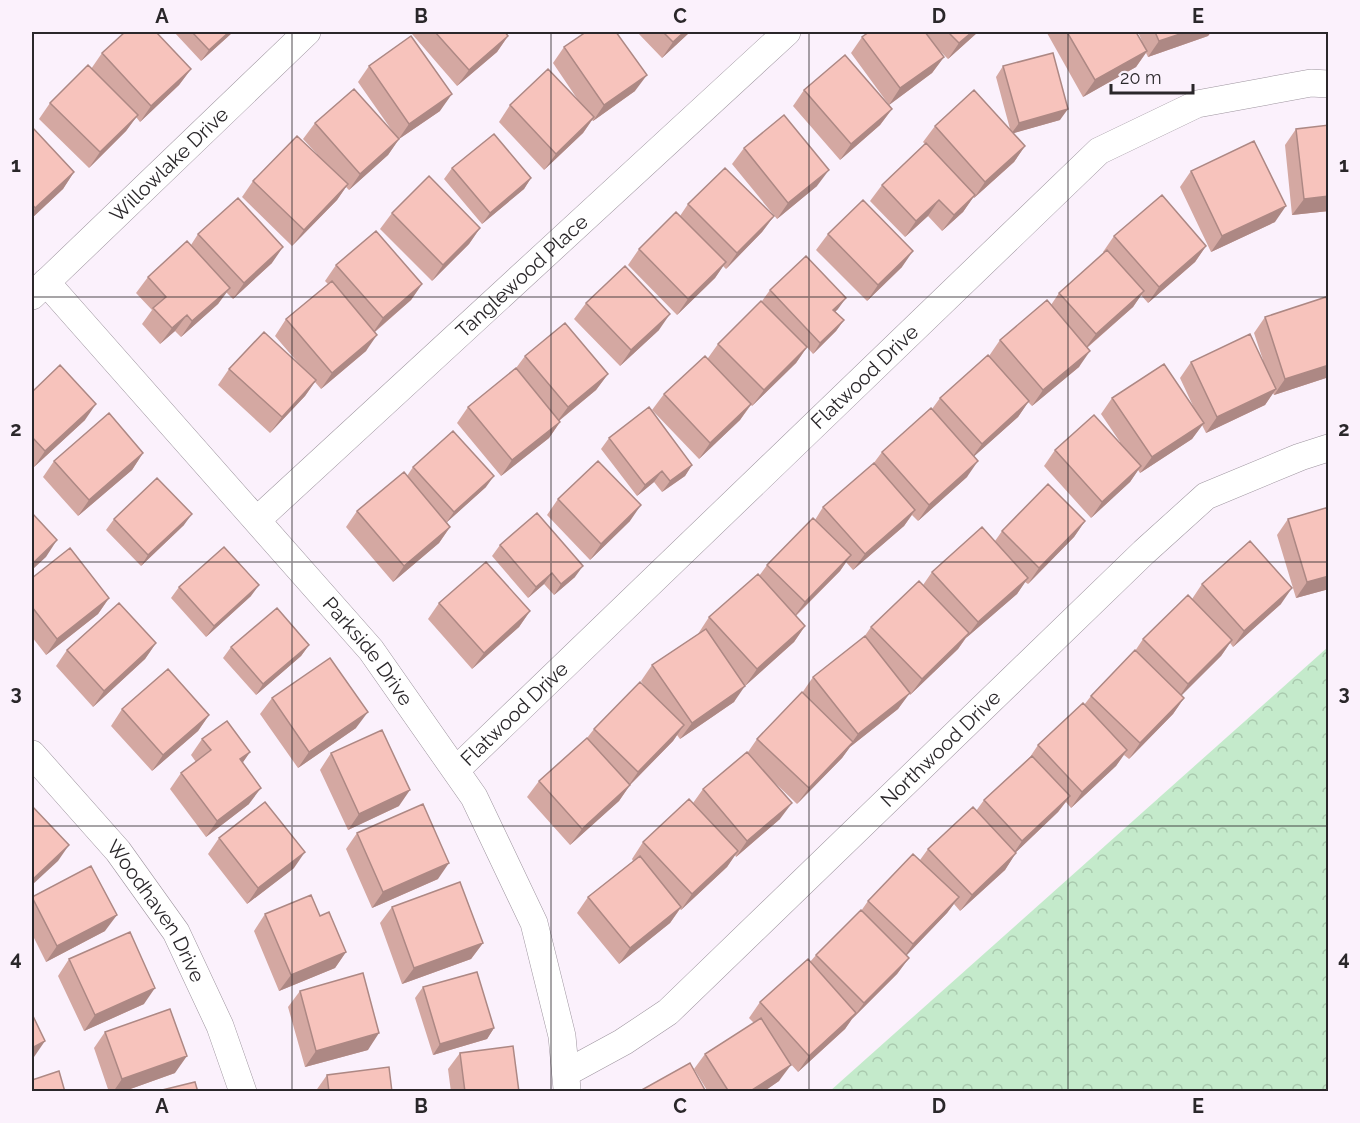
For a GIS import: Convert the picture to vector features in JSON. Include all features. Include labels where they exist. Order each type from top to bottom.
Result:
[{"type":"street","name":"Willowlake Drive","points":[[39,289],[307,32]]},
{"type":"street","name":"Tanglewood Place","points":[[257,520],[787,32]]},
{"type":"street","name":"Flatwood Drive","points":[[456,770],[1099,151],[1197,104],[1311,83],[1329,84]]},
{"type":"street","name":"Parkside Drive","points":[[39,289],[257,520],[371,650],[474,797],[534,923],[562,1036],[567,1082]]},
{"type":"street","name":"Northwood Drive","points":[[567,1082],[668,1012],[1144,552],[1206,496],[1300,457],[1329,448]]},
{"type":"street","name":"Woodhaven Drive","points":[[32,754],[118,851],[176,932],[220,1026],[243,1092]]},
{"type":"green space","points":[[1328,647],[1328,1091],[830,1091]]},
{"type":"building","points":[[125,32],[156,32],[191,69],[151,106],[102,53]]},
{"type":"building","points":[[192,32],[229,32],[209,50]]},
{"type":"building","points":[[435,32],[505,32],[508,36],[469,70]]},
{"type":"building","points":[[586,32],[616,32],[647,75],[604,105],[564,47]]},
{"type":"building","points":[[663,32],[684,32],[673,42]]},
{"type":"building","points":[[869,32],[925,32],[944,57],[900,88],[862,37]]},
{"type":"building","points":[[948,32],[972,32],[959,43]]},
{"type":"building","points":[[1067,32],[1136,32],[1147,51],[1095,80]]},
{"type":"building","points":[[1155,32],[1186,32],[1159,41]]},
{"type":"building","points":[[411,36],[452,94],[409,124],[369,66]]},
{"type":"building","points":[[1053,53],[1068,109],[1019,123],[1003,66]]},
{"type":"building","points":[[845,55],[892,109],[851,144],[804,90]]},
{"type":"building","points":[[88,65],[138,115],[100,152],[50,103]]},
{"type":"building","points":[[548,69],[594,117],[556,154],[510,105]]},
{"type":"building","points":[[354,89],[399,139],[360,174],[315,123]]},
{"type":"building","points":[[974,90],[1025,146],[985,182],[935,126]]},
{"type":"building","points":[[784,115],[829,170],[788,203],[744,148]]},
{"type":"building","points":[[1329,125],[1329,196],[1304,199],[1296,129]]},
{"type":"building","points":[[32,127],[74,172],[35,208],[32,204]]},
{"type":"building","points":[[494,134],[531,178],[490,213],[452,168]]},
{"type":"building","points":[[297,136],[348,184],[304,230],[253,181]]},
{"type":"building","points":[[1254,141],[1286,206],[1222,236],[1191,171]]},
{"type":"building","points":[[926,143],[975,195],[954,215],[939,200],[916,221],[882,185]]},
{"type":"building","points":[[725,168],[774,216],[737,253],[688,204]]},
{"type":"building","points":[[429,176],[480,228],[443,265],[392,213]]},
{"type":"building","points":[[1162,195],[1206,246],[1159,287],[1114,236]]},
{"type":"building","points":[[238,198],[283,247],[244,283],[198,234]]},
{"type":"building","points":[[863,200],[913,251],[878,285],[828,234]]},
{"type":"building","points":[[676,212],[726,262],[688,299],[639,249]]},
{"type":"building","points":[[376,231],[422,284],[383,318],[336,265]]},
{"type":"building","points":[[187,241],[230,288],[192,321],[187,315],[172,328],[153,308],[166,297],[148,277]]},
{"type":"building","points":[[1107,250],[1144,291],[1096,334],[1059,293]]},
{"type":"building","points":[[806,256],[846,298],[833,310],[844,320],[820,343],[770,290]]},
{"type":"building","points":[[625,266],[670,314],[631,350],[586,303]]},
{"type":"building","points":[[332,281],[377,335],[332,373],[286,319]]},
{"type":"building","points":[[1326,297],[1329,306],[1329,365],[1285,379],[1265,317]]},
{"type":"building","points":[[1047,300],[1090,351],[1043,390],[1000,340]]},
{"type":"building","points":[[761,301],[807,347],[764,390],[718,344]]},
{"type":"building","points":[[565,323],[608,374],[568,407],[525,356]]},
{"type":"building","points":[[264,332],[316,380],[282,417],[229,369]]},
{"type":"building","points":[[1250,334],[1276,389],[1217,417],[1191,362]]},
{"type":"building","points":[[988,355],[1029,401],[982,444],[940,398]]},
{"type":"building","points":[[705,356],[751,404],[710,443],[664,394]]},
{"type":"building","points":[[1164,364],[1204,423],[1152,457],[1112,398]]},
{"type":"building","points":[[60,365],[96,404],[45,451],[32,437],[32,392]]},
{"type":"building","points":[[516,368],[560,422],[512,460],[468,407]]},
{"type":"building","points":[[649,407],[692,465],[670,481],[662,471],[645,485],[609,438]]},
{"type":"building","points":[[931,408],[978,461],[929,505],[882,452]]},
{"type":"building","points":[[109,413],[143,453],[89,500],[54,461]]},
{"type":"building","points":[[1094,415],[1141,466],[1102,502],[1055,450]]},
{"type":"building","points":[[453,431],[494,476],[454,512],[413,467]]},
{"type":"building","points":[[598,461],[641,505],[601,544],[558,499]]},
{"type":"building","points":[[874,463],[915,510],[865,554],[823,507]]},
{"type":"building","points":[[404,472],[450,527],[404,566],[357,511]]},
{"type":"building","points":[[157,478],[192,514],[148,555],[114,519]]},
{"type":"building","points":[[1048,484],[1085,521],[1039,568],[1002,531]]},
{"type":"building","points":[[1329,507],[1329,576],[1307,582],[1288,519]]},
{"type":"building","points":[[32,513],[57,540],[32,564]]},
{"type":"building","points":[[537,513],[583,566],[561,584],[552,573],[536,587],[500,545]]},
{"type":"building","points":[[813,518],[851,555],[805,602],[767,565]]},
{"type":"building","points":[[982,527],[1028,578],[978,622],[932,572]]},
{"type":"building","points":[[1250,541],[1292,588],[1244,631],[1202,584]]},
{"type":"building","points":[[224,547],[259,585],[214,626],[179,587]]},
{"type":"building","points":[[70,548],[109,598],[57,639],[32,607],[32,578]]},
{"type":"building","points":[[486,562],[530,611],[484,653],[439,603]]},
{"type":"building","points":[[758,574],[805,626],[757,669],[709,617]]},
{"type":"building","points":[[919,581],[969,633],[922,679],[871,627]]},
{"type":"building","points":[[1188,595],[1232,640],[1188,684],[1143,639]]},
{"type":"building","points":[[119,603],[156,643],[104,691],[67,650]]},
{"type":"building","points":[[277,608],[309,645],[263,684],[231,647]]},
{"type":"building","points":[[706,629],[745,686],[692,723],[652,665]]},
{"type":"building","points":[[865,636],[910,693],[858,734],[813,677]]},
{"type":"building","points":[[1135,650],[1184,698],[1140,743],[1091,696]]},
{"type":"building","points":[[330,658],[368,712],[309,752],[272,698]]},
{"type":"building","points":[[168,669],[209,715],[163,755],[122,709]]},
{"type":"building","points":[[640,682],[684,725],[638,772],[594,729]]},
{"type":"building","points":[[802,692],[853,742],[809,788],[757,739]]},
{"type":"building","points":[[1083,703],[1127,750],[1082,792],[1038,745]]},
{"type":"building","points":[[227,721],[250,752],[240,759],[261,788],[217,821],[181,773],[211,750],[202,739]]},
{"type":"building","points":[[382,730],[410,790],[359,814],[331,753]]},
{"type":"building","points":[[587,738],[630,785],[582,829],[539,781]]},
{"type":"building","points":[[747,752],[792,803],[747,841],[703,789]]},
{"type":"building","points":[[1032,756],[1070,796],[1022,841],[984,800]]},
{"type":"building","points":[[689,799],[738,851],[692,894],[643,842]]},
{"type":"building","points":[[265,802],[305,852],[258,888],[219,838]]},
{"type":"building","points":[[423,804],[449,863],[383,892],[357,833]]},
{"type":"building","points":[[32,806],[69,845],[32,880]]},
{"type":"building","points":[[973,807],[1016,853],[972,895],[928,849]]},
{"type":"building","points":[[913,854],[959,897],[913,944],[868,901]]},
{"type":"building","points":[[640,856],[681,907],[630,948],[588,897]]},
{"type":"building","points":[[91,866],[117,915],[57,946],[32,897]]},
{"type":"building","points":[[460,882],[483,943],[414,968],[392,907]]},
{"type":"building","points":[[311,895],[320,916],[329,912],[346,952],[291,975],[265,914]]},
{"type":"building","points":[[861,910],[909,958],[864,1003],[816,955]]},
{"type":"building","points":[[130,932],[155,988],[95,1015],[69,959]]},
{"type":"building","points":[[808,959],[856,1013],[809,1056],[760,1002]]},
{"type":"building","points":[[477,972],[494,1028],[440,1044],[423,987]]},
{"type":"building","points":[[363,973],[379,1033],[316,1051],[300,991]]},
{"type":"building","points":[[170,1009],[187,1056],[122,1079],[105,1032]]},
{"type":"building","points":[[32,1014],[45,1041],[32,1048]]},
{"type":"building","points":[[761,1018],[791,1065],[749,1092],[729,1092],[705,1054]]},
{"type":"building","points":[[513,1046],[519,1092],[465,1092],[460,1053]]},
{"type":"building","points":[[690,1063],[706,1092],[638,1092]]},
{"type":"building","points":[[389,1067],[392,1092],[329,1092],[327,1075]]},
{"type":"building","points":[[59,1071],[65,1092],[32,1092],[32,1080]]},
{"type":"building","points":[[195,1082],[198,1092],[154,1092]]}]
